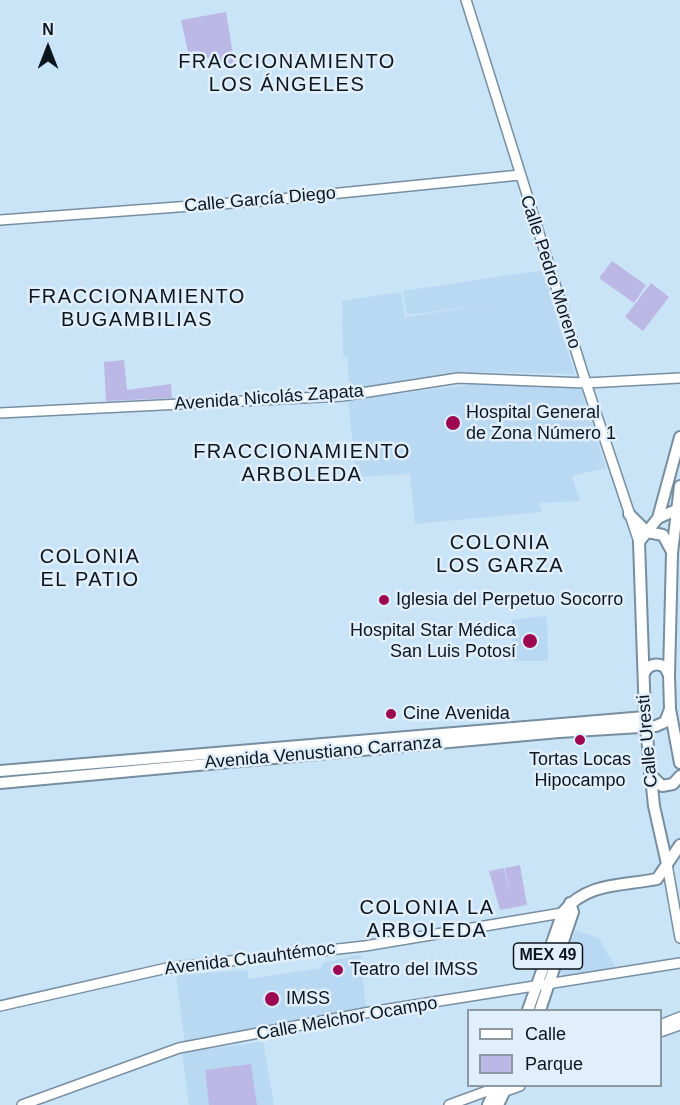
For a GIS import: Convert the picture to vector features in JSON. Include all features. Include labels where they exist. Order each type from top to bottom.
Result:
[{"type":"main road","points":[[639,542],[658,519],[680,437]]},
{"type":"main road","points":[[680,486],[672,553],[669,675],[670,709],[680,763]]},
{"type":"main road","points":[[658,519],[678,510]]},
{"type":"main road","points":[[629,514],[647,532],[663,535],[672,553]]},
{"type":"main road","name":"Calle Uresti","points":[[639,542],[650,774],[667,864]]},
{"type":"main road","points":[[644,675],[648,667],[657,664],[665,667],[669,675]]},
{"type":"main road","points":[[646,721],[661,725],[668,718],[670,709]]},
{"type":"main road","name":"Avenida Venustiano Carranza","points":[[0,771],[646,721]]},
{"type":"main road","name":"Avenida Venustiano Carranza","points":[[0,783],[646,721]]},
{"type":"main road","points":[[650,774],[662,786],[673,784],[680,776]]},
{"type":"main road","points":[[663,843],[680,843]]},
{"type":"main road","name":"Avenida Cuauhtémoc","points":[[569,909],[586,892],[657,879],[680,843]]},
{"type":"main road","name":"MEX 49","points":[[529,1009],[549,952],[569,909]]},
{"type":"main road","name":"MEX 49","points":[[541,1009],[560,956],[569,909]]},
{"type":"main road","points":[[549,952],[560,956]]},
{"type":"street","name":"Calle Pedro Moreno","points":[[466,0],[586,383],[639,542]]},
{"type":"street","name":"Calle García Diego","points":[[0,220],[260,201],[520,175]]},
{"type":"street","name":"Avenida Nicolás Zapata","points":[[0,413],[342,396],[458,378],[586,383],[680,378]]},
{"type":"street","name":"Calle Uresti","points":[[667,864],[680,938]]},
{"type":"street","name":"Avenida Cuauhtémoc","points":[[0,1006],[167,968],[365,946],[569,909]]},
{"type":"street","name":"Calle Melchor Ocampo","points":[[22,1105],[179,1048],[370,1012],[440,1003],[552,982],[680,963]]},
{"type":"street","points":[[662,1024],[680,1017]]},
{"type":"street","points":[[662,1031],[680,1026]]},
{"type":"street","points":[[467,1105],[517,1087]]},
{"type":"street","points":[[449,1105],[498,1093]]},
{"type":"shaded area","points":[[543,270],[553,304],[545,305],[553,305],[575,374],[464,372],[350,390],[347,357],[343,357],[342,301],[401,292],[405,317],[493,304],[407,315],[403,291]]},
{"type":"shaded area","name":"Hospital General de Zona Número 1","points":[[505,380],[507,385],[581,388],[606,468],[572,476],[580,501],[539,503],[542,512],[415,524],[410,474],[360,477],[359,464],[355,465],[348,400]]},
{"type":"shaded area","name":"Hospital Star Médica San Luis Potosí","points":[[545,616],[547,618],[548,661],[513,661],[511,620]]},
{"type":"shaded area","points":[[576,930],[599,938],[616,968],[564,975],[559,971]]},
{"type":"shaded area","name":"IMSS","points":[[361,954],[366,1011],[185,1045],[176,975],[247,970],[249,979],[321,968],[323,963]]},
{"type":"shaded area","points":[[263,1042],[274,1105],[189,1105],[182,1052]]},
{"type":"green space","points":[[226,12],[235,66],[188,52],[181,20]]},
{"type":"green space","points":[[612,261],[646,285],[634,303],[599,278]]},
{"type":"green space","points":[[651,283],[669,297],[643,331],[625,317]]},
{"type":"green space","points":[[124,360],[127,390],[171,384],[172,398],[106,401],[104,362]]},
{"type":"green space","points":[[520,865],[527,905],[500,910],[489,871],[504,868],[510,894],[505,868]]},
{"type":"green space","points":[[251,1064],[257,1105],[209,1105],[205,1070]]},
{"type":"place","name":"Hospital General de Zona Número 1","points":[[453,423]]},
{"type":"place","name":"Iglesia del Perpetuo Socorro","points":[[384,600]]},
{"type":"place","name":"Hospital Star Médica San Luis Potosí","points":[[530,641]]},
{"type":"place","name":"Cine Avenida","points":[[391,714]]},
{"type":"place","name":"Tortas Locas Hipocampo","points":[[580,740]]},
{"type":"place","name":"Teatro del IMSS","points":[[338,970]]},
{"type":"place","name":"IMSS","points":[[272,999]]},
{"type":"district","name":"FRACCIONAMIENTO LOS ÁNGELES","points":[[287,74]]},
{"type":"district","name":"FRACCIONAMIENTO BUGAMBILIAS","points":[[137,308]]},
{"type":"district","name":"FRACCIONAMIENTO ARBOLEDA","points":[[302,464]]},
{"type":"district","name":"COLONIA LOS GARZA","points":[[500,554]]},
{"type":"district","name":"COLONIA EL PATIO","points":[[90,568]]},
{"type":"district","name":"COLONIA LA ARBOLEDA","points":[[427,920]]}]
